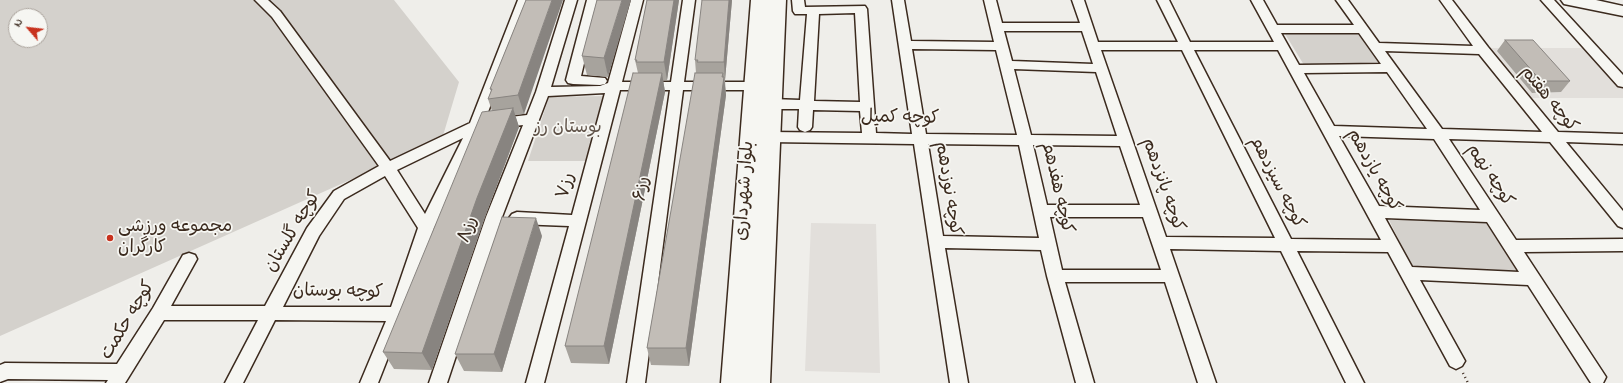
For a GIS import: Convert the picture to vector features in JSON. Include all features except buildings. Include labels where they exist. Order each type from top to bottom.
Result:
[{"type":"main road","name":"بلوار شهرداری","points":[[734,383],[760,0]]},
{"type":"main road","name":"بلوار شهرداری","points":[[757,383],[777,0]]},
{"type":"main road","points":[[1570,0],[1623,11]]},
{"type":"street","points":[[261,0],[276,14],[388,168],[426,228]]},
{"type":"street","points":[[369,383],[397,314],[426,228],[476,126],[524,0]]},
{"type":"street","name":"رز۸","points":[[438,383],[494,217],[543,92],[572,0]]},
{"type":"street","points":[[593,0],[573,80],[605,82],[614,86]]},
{"type":"street","name":"رز۷","points":[[535,383],[637,0]]},
{"type":"street","name":"رز۶","points":[[636,383],[689,0]]},
{"type":"street","points":[[798,0],[799,11],[813,11],[860,5],[869,138]]},
{"type":"street","name":"کوچه نوزدهم","points":[[898,0],[959,383]]},
{"type":"street","name":"کوچه هفدهم","points":[[990,0],[1025,140],[1055,276],[1085,383]]},
{"type":"street","name":"کوچه پانزدهم","points":[[1078,0],[1207,383]]},
{"type":"street","name":"کوچه سیزدهم","points":[[1163,0],[1355,383]]},
{"type":"street","name":"کوچه یازدهم","points":[[1257,0],[1456,361]]},
{"type":"street","name":"کوچه نهم","points":[[1342,0],[1438,134],[1597,377]]},
{"type":"street","name":"کوچه هفتم","points":[[1446,0],[1483,50],[1553,138],[1623,222]]},
{"type":"street","points":[[1547,0],[1623,83]]},
{"type":"street","points":[[805,126],[813,11]]},
{"type":"street","points":[[997,27],[1087,27]]},
{"type":"street","points":[[1273,29],[1362,29]]},
{"type":"street","points":[[905,45],[1002,46]]},
{"type":"street","points":[[1094,46],[1282,46]]},
{"type":"street","points":[[1375,47],[1483,50]]},
{"type":"street","points":[[1006,65],[1101,68]]},
{"type":"street","points":[[1295,69],[1390,68]]},
{"type":"street","points":[[543,92],[601,90],[614,86],[754,86]]},
{"type":"street","points":[[771,104],[866,107]]},
{"type":"street","name":"کوچه گلستان","points":[[234,383],[313,232],[339,195],[388,168],[476,126],[532,119]]},
{"type":"street","points":[[1329,131],[1623,140]]},
{"type":"street","name":"کوچه کمیل","points":[[769,137],[1126,141]]},
{"type":"street","points":[[1041,211],[1150,211]]},
{"type":"street","points":[[1374,212],[1492,216]]},
{"type":"street","points":[[494,217],[577,221]]},
{"type":"street","points":[[936,242],[1048,244]]},
{"type":"street","points":[[1160,243],[1392,246]]},
{"type":"street","points":[[1511,246],[1623,245]]},
{"type":"street","name":"کوچه حکمت","points":[[118,378],[159,313],[189,259]]},
{"type":"street","points":[[1407,273],[1533,279]]},
{"type":"street","points":[[1055,276],[1172,276]]},
{"type":"street","name":"کوچه بوستان","points":[[159,313],[270,312],[397,314]]},
{"type":"street","points":[[2,375],[118,378]]},
{"type":"shaded area","points":[[1491,48],[1589,48],[1623,84],[1623,98],[1532,98]]},
{"type":"shaded area","points":[[811,223],[876,224],[880,373],[805,371]]},
{"type":"green space","name":"مجموعه ورزشی کارگران","points":[[0,0],[394,0],[459,82],[442,139],[0,336]]},
{"type":"green space","points":[[1285,34],[1364,34],[1385,65],[1304,65]]},
{"type":"green space","name":"بوستان رز","points":[[607,96],[588,161],[528,161],[549,97]]},
{"type":"green space","points":[[1389,220],[1484,220],[1517,271],[1413,269]]},
{"type":"place","name":"مجموعه ورزشی کارگران","points":[[110,238]]}]
